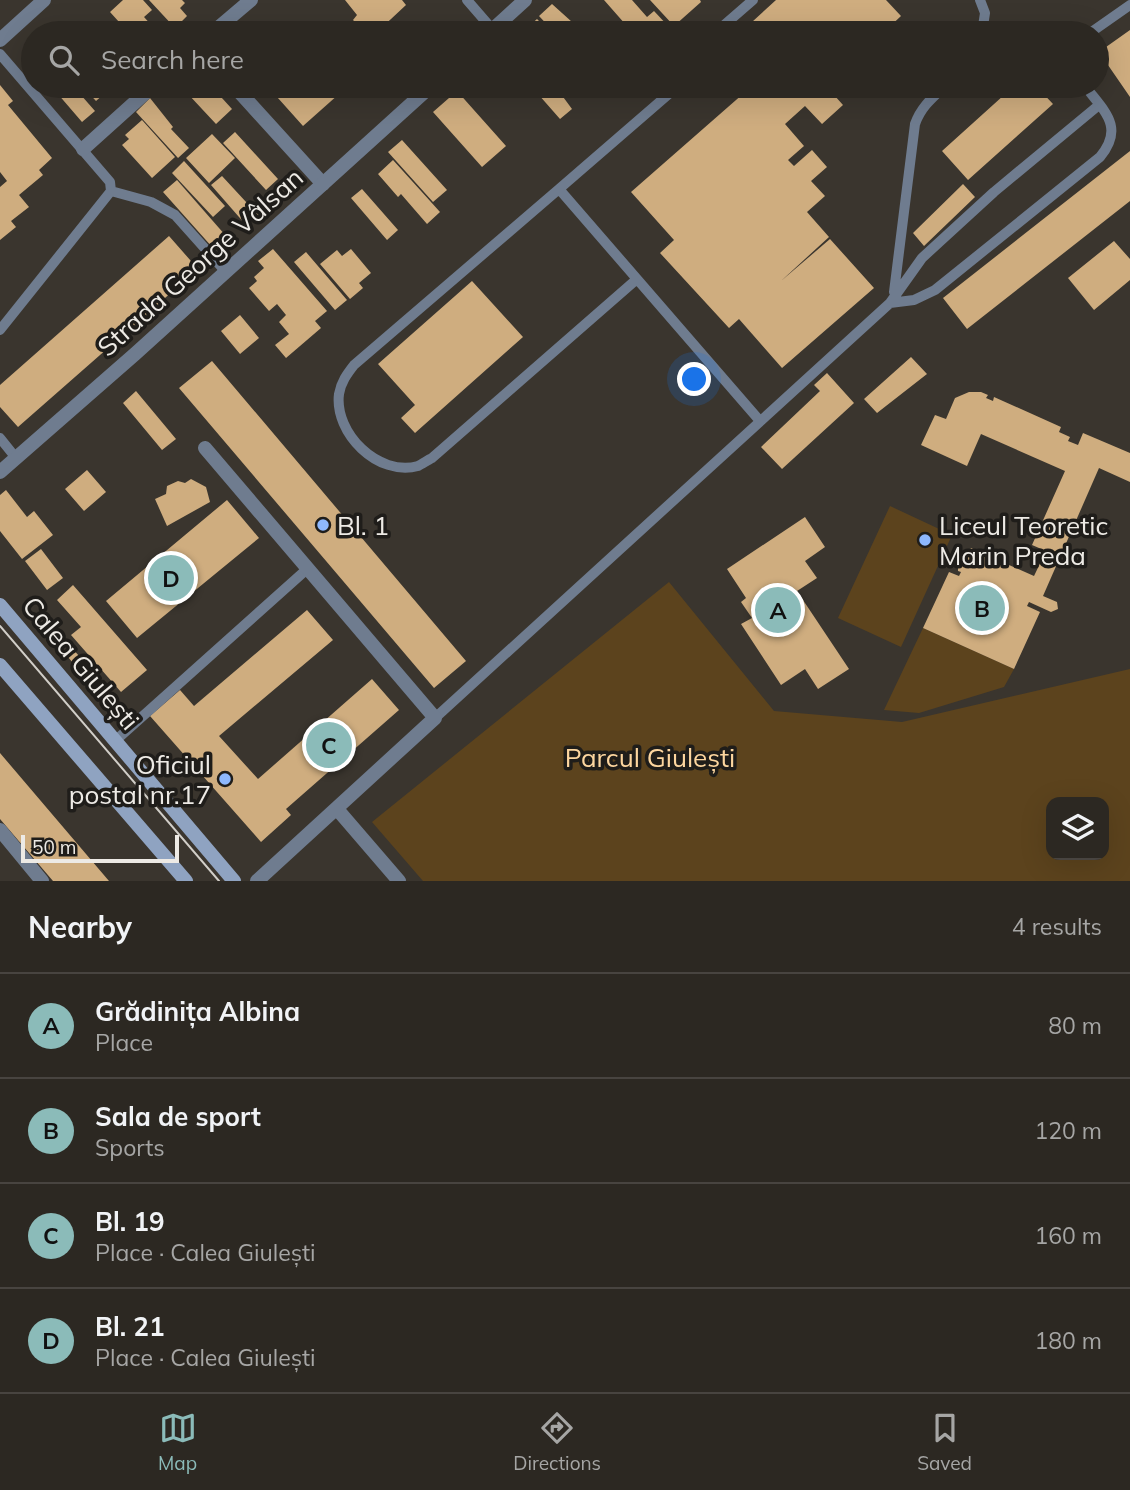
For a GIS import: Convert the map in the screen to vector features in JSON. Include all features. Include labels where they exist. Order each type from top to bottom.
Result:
[{"type":"main road","name":"Calea Giulești","points":[[0,605],[228,879]]},
{"type":"main road","points":[[0,665],[186,881]]},
{"type":"street","points":[[0,40],[44,0]]},
{"type":"street","points":[[226,21],[251,0]]},
{"type":"street","points":[[503,21],[526,0]]},
{"type":"street","points":[[83,149],[140,98]]},
{"type":"street","points":[[245,98],[323,184]]},
{"type":"street","name":"Strada George Vâlsan","points":[[0,471],[418,98]]},
{"type":"street","points":[[205,447],[306,570],[435,718],[257,881]]},
{"type":"street","points":[[337,809],[399,881]]},
{"type":"street","points":[[0,830],[42,881]]},
{"type":"lane","points":[[467,0],[483,21]]},
{"type":"lane","points":[[729,21],[753,0]]},
{"type":"lane","points":[[980,0],[985,13],[984,21]]},
{"type":"lane","points":[[1107,21],[1130,5]]},
{"type":"lane","points":[[0,54],[21,78]]},
{"type":"lane","points":[[0,330],[111,191],[110,182],[38,98]]},
{"type":"lane","points":[[637,279],[432,458],[417,466],[401,467],[370,456],[345,427],[339,402],[344,378],[354,365],[664,98]]},
{"type":"lane","points":[[892,299],[915,124],[919,113],[932,98]]},
{"type":"lane","points":[[892,299],[914,300],[934,290],[1100,157],[1110,144],[1113,129],[1094,98]]},
{"type":"lane","points":[[435,718],[892,299],[922,258],[995,192],[1099,105]]},
{"type":"lane","points":[[559,190],[760,421]]},
{"type":"lane","points":[[111,191],[151,202],[175,215],[226,272]]},
{"type":"lane","points":[[0,438],[16,458]]},
{"type":"lane","points":[[115,741],[306,570]]},
{"type":"green space","points":[[890,506],[952,535],[901,647],[838,618]]},
{"type":"green space","name":"Parcul Giulești","points":[[669,582],[774,711],[902,722],[1130,669],[1130,881],[423,881],[372,822]]},
{"type":"green space","points":[[923,628],[1014,669],[1004,687],[919,713],[884,710]]},
{"type":"building","points":[[123,0],[143,0],[152,10],[144,17],[148,21],[118,21],[110,12]]},
{"type":"building","points":[[149,0],[182,0],[185,3],[180,8],[187,16],[182,21],[168,21]]},
{"type":"building","points":[[345,0],[402,0],[406,5],[389,21],[354,21],[357,15]]},
{"type":"building","points":[[604,0],[632,0],[647,17],[654,11],[663,21],[622,21]]},
{"type":"building","points":[[650,0],[700,0],[701,2],[680,21],[669,21]]},
{"type":"building","points":[[776,0],[886,0],[901,16],[896,21],[753,21]]},
{"type":"building","points":[[552,4],[571,21],[544,21],[539,16]]},
{"type":"building","points":[[1130,30],[1130,97],[1109,67],[1109,45]]},
{"type":"building","points":[[0,85],[13,101],[8,105],[52,158],[39,170],[43,175],[19,195],[29,207],[11,221],[16,227],[0,240],[0,187],[7,181],[0,172]]},
{"type":"building","points":[[61,98],[84,98],[95,111],[82,122]]},
{"type":"building","points":[[150,98],[173,127],[171,129],[189,148],[178,158],[136,112]]},
{"type":"building","points":[[192,98],[222,98],[232,109],[216,124]]},
{"type":"building","points":[[278,98],[334,98],[303,126]]},
{"type":"building","points":[[449,98],[463,98],[506,146],[482,167],[433,112]]},
{"type":"building","points":[[542,98],[564,98],[572,109],[560,119]]},
{"type":"building","points":[[738,98],[837,98],[843,105],[822,124],[805,106],[785,124],[804,146],[788,160],[794,166],[812,150],[827,167],[811,181],[825,196],[807,212],[829,237],[781,281],[830,239],[874,288],[782,368],[739,319],[729,328],[660,253],[674,240],[631,192]]},
{"type":"building","points":[[1001,98],[1047,98],[1053,104],[968,180],[942,151]]},
{"type":"building","points":[[142,120],[175,157],[152,178],[122,145],[129,139],[125,135]]},
{"type":"building","points":[[235,132],[278,179],[266,190],[223,143]]},
{"type":"building","points":[[212,134],[235,158],[209,183],[186,158]]},
{"type":"building","points":[[402,140],[447,190],[433,202],[388,152]]},
{"type":"building","points":[[1130,151],[1130,201],[967,329],[943,298]]},
{"type":"building","points":[[393,160],[440,212],[427,224],[401,194],[398,197],[378,174]]},
{"type":"building","points":[[184,161],[225,206],[213,217],[172,173]]},
{"type":"building","points":[[222,176],[258,215],[246,225],[211,185]]},
{"type":"building","points":[[177,180],[226,236],[213,248],[163,192]]},
{"type":"building","points":[[963,184],[975,197],[924,246],[913,233]]},
{"type":"building","points":[[362,189],[398,230],[387,240],[351,198]]},
{"type":"building","points":[[169,236],[198,269],[18,427],[0,407],[0,385]]},
{"type":"building","points":[[1114,241],[1130,259],[1130,280],[1094,310],[1068,278]]},
{"type":"building","points":[[273,249],[327,311],[315,321],[321,328],[286,358],[275,345],[289,334],[279,322],[286,315],[277,304],[269,311],[249,288],[257,281],[254,277],[264,268],[258,261]]},
{"type":"building","points":[[351,249],[371,273],[359,283],[363,288],[350,299],[320,264],[337,250],[342,256]]},
{"type":"building","points":[[306,252],[347,300],[335,310],[294,262]]},
{"type":"building","points":[[472,281],[523,337],[415,433],[401,418],[415,405],[378,364]]},
{"type":"building","points":[[240,315],[259,338],[240,354],[221,331]]},
{"type":"building","points":[[911,357],[927,374],[877,413],[864,399]]},
{"type":"building","name":"Bl. 1","points":[[212,361],[466,661],[434,688],[179,388]]},
{"type":"building","points":[[827,373],[854,403],[782,469],[761,447],[820,391],[814,385]]},
{"type":"building","points":[[136,391],[176,439],[162,450],[123,403]]},
{"type":"building","points":[[969,392],[981,392],[988,395],[986,398],[993,401],[994,397],[1061,427],[1059,432],[1070,437],[1068,441],[1078,445],[1083,433],[1130,453],[1130,482],[1099,468],[1043,596],[1057,602],[1058,609],[1051,612],[1029,602],[1027,606],[1040,612],[1014,669],[923,628],[949,572],[959,576],[961,572],[958,571],[958,566],[963,565],[971,548],[1034,576],[1046,551],[1032,545],[1065,471],[981,434],[967,466],[921,445],[935,415],[946,419],[955,398]]},
{"type":"building","points":[[87,470],[106,492],[84,511],[65,489]]},
{"type":"building","points":[[191,479],[206,487],[210,502],[167,526],[155,499],[166,494],[167,486],[178,481],[185,483]]},
{"type":"building","points":[[6,490],[27,517],[34,511],[53,535],[22,559],[0,531],[0,495]]},
{"type":"building","points":[[227,500],[259,538],[137,638],[106,601]]},
{"type":"building","points":[[805,517],[825,547],[805,561],[817,578],[797,591],[849,669],[818,689],[805,669],[781,685],[741,624],[752,618],[741,602],[746,598],[727,569]]},
{"type":"building","points":[[41,549],[63,578],[47,590],[25,561]]},
{"type":"building","points":[[73,585],[147,670],[121,692],[71,635],[81,627],[57,600]]},
{"type":"building","points":[[307,610],[333,640],[219,736],[258,779],[372,679],[399,710],[286,809],[291,815],[261,842],[150,716],[180,690],[194,706]]},
{"type":"building","points":[[70,646],[80,657],[73,663],[63,651]]},
{"type":"building","points":[[0,753],[109,881],[53,881],[0,819]]},
{"type":"tram line","points":[[0,626],[219,881]]},
{"type":"place","name":"Bl. 1","points":[[323,525]]},
{"type":"place","name":"Liceul Teoretic Marin Preda","points":[[925,540]]},
{"type":"place","name":"Bl. 21","points":[[171,578]]},
{"type":"place","name":"Sala de sport","points":[[982,608]]},
{"type":"place","name":"Grădinița Albina","points":[[778,610]]},
{"type":"place","name":"Bl. 19","points":[[329,745]]},
{"type":"place","name":"Oficiul postal nr.17","points":[[225,779]]}]
